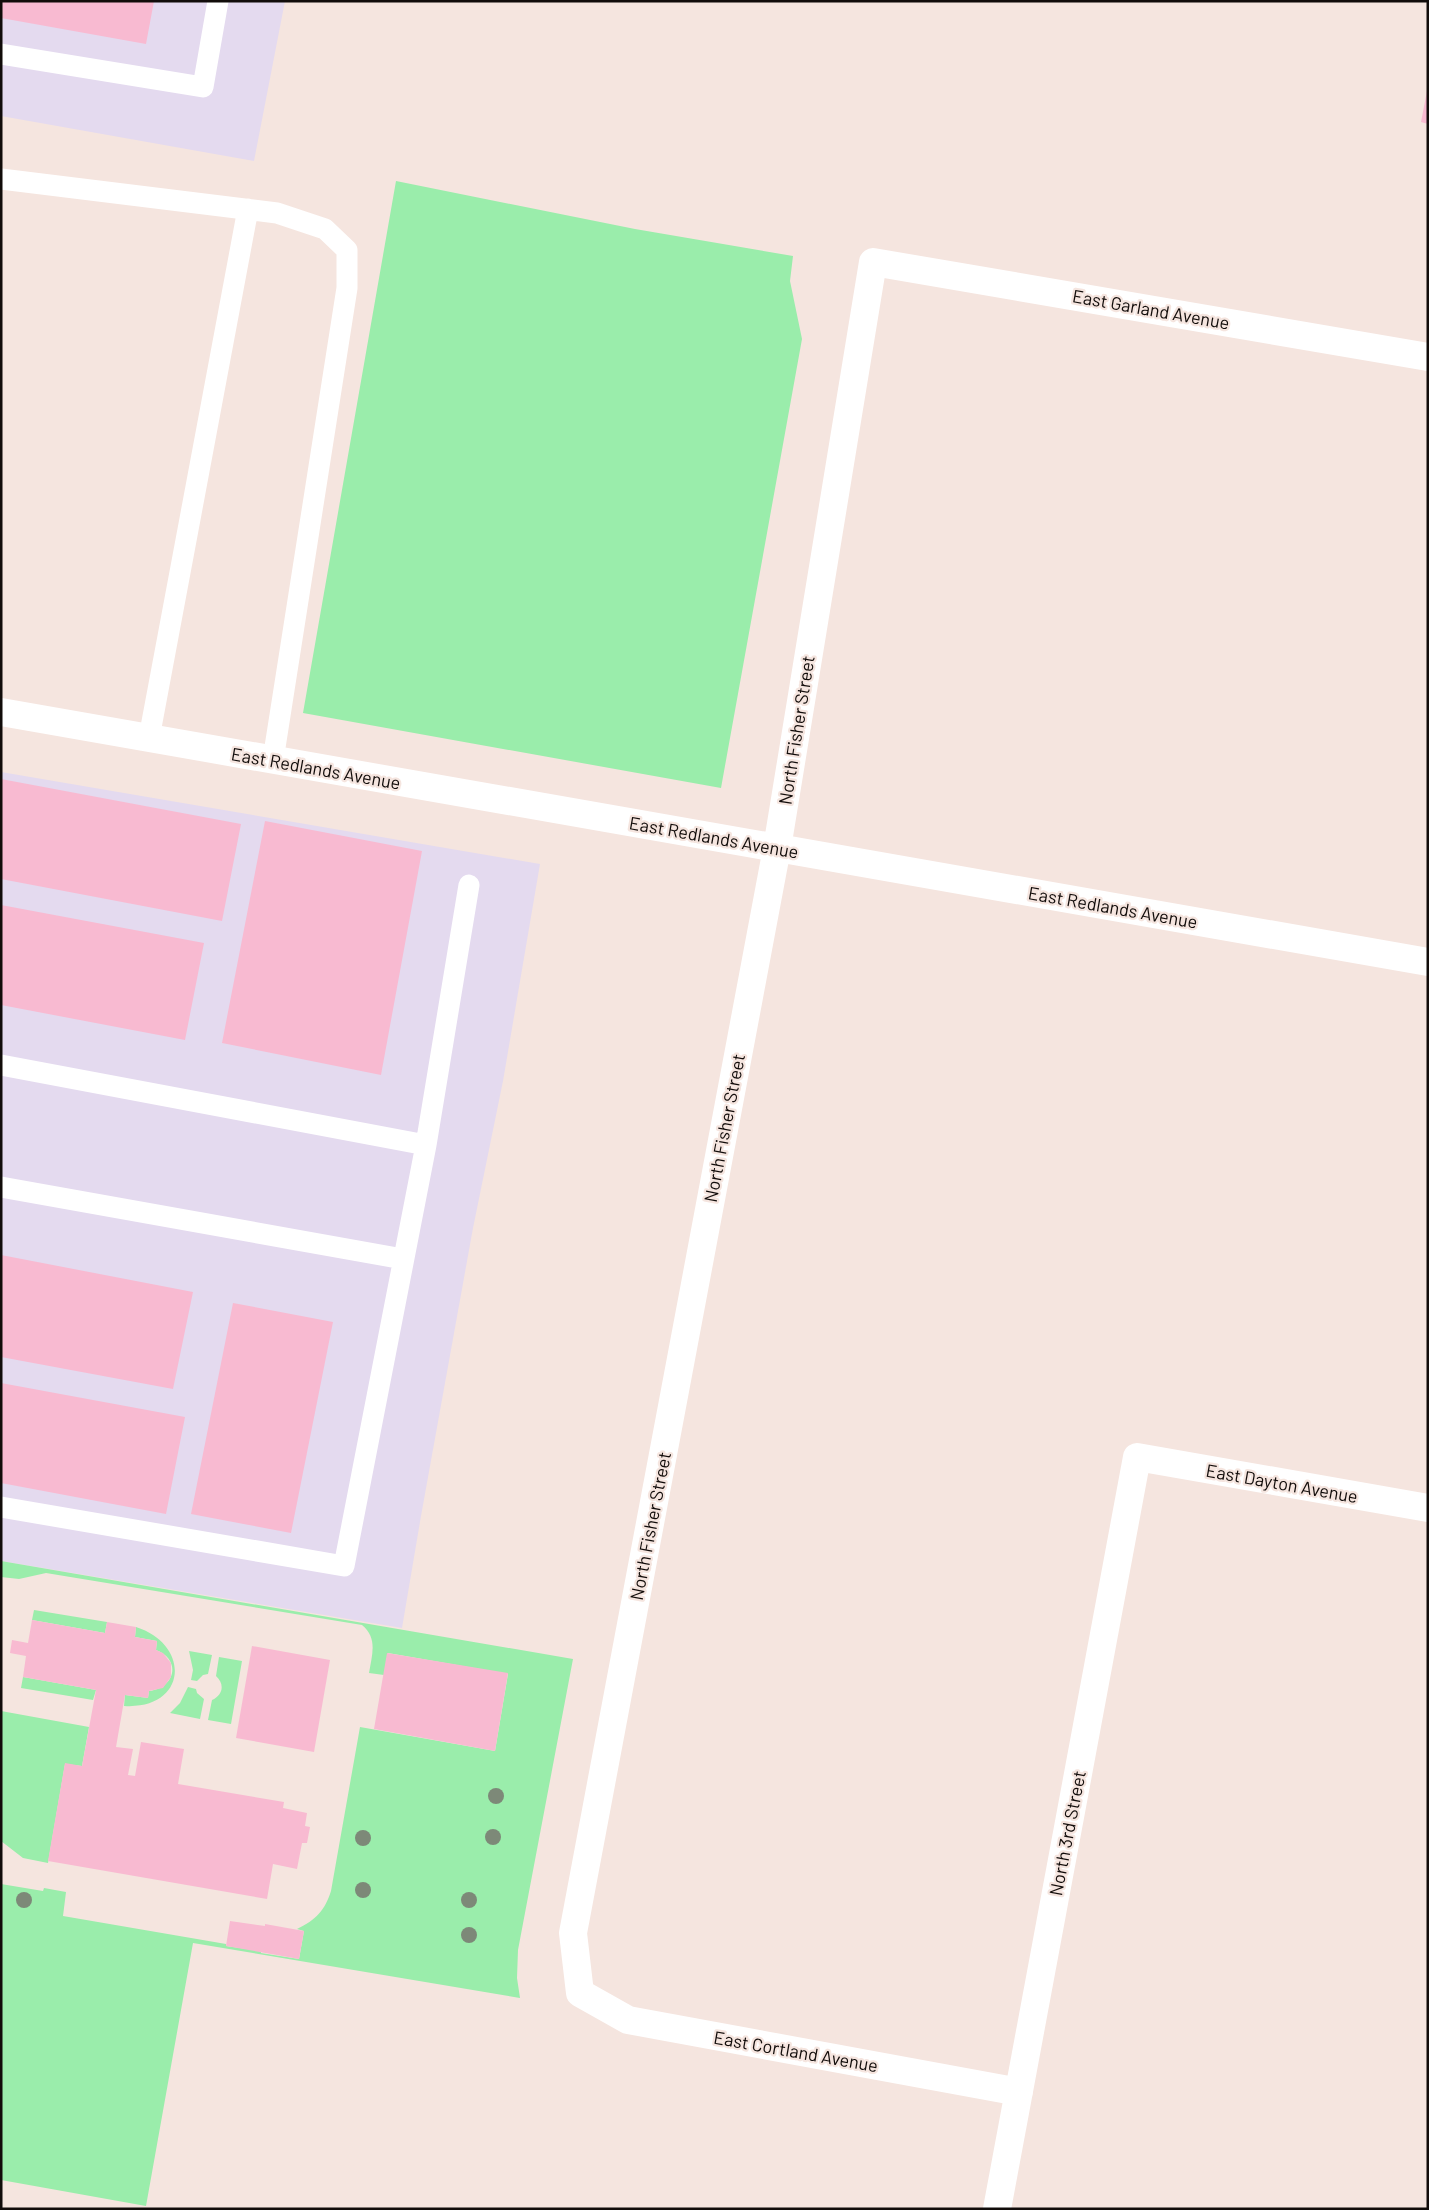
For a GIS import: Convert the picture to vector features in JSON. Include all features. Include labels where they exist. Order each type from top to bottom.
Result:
[{"type":"street","name":"East Garland Avenue","points":[[873,262],[1428,357]]},
{"type":"street","name":"North Fisher Street","points":[[580,1993],[573,1933],[777,848],[873,262]]},
{"type":"street","name":"East Redlands Avenue","points":[[1,712],[1428,962]]},
{"type":"street","name":"East Dayton Avenue","points":[[1137,1457],[1428,1508]]},
{"type":"street","name":"North 3rd Street","points":[[997,2209],[1137,1457]]},
{"type":"street","name":"East Cortland Avenue","points":[[580,1993],[628,2020],[1019,2092]]},
{"type":"lane","points":[[1,54],[203,88],[218,1]]},
{"type":"lane","points":[[1,179],[277,213],[325,229],[347,250],[347,288],[273,760]]},
{"type":"lane","points":[[149,738],[248,209]]},
{"type":"lane","points":[[1,1507],[344,1566],[426,1145],[469,885]]},
{"type":"lane","points":[[1,1065],[426,1145]]},
{"type":"lane","points":[[1,1187],[403,1260]]},
{"type":"shaded area","points":[[1,1],[285,1],[254,161],[1,116]]},
{"type":"shaded area","points":[[1,772],[540,864],[503,1081],[473,1228],[402,1628],[1,1561]]},
{"type":"green space","points":[[396,181],[635,229],[793,256],[790,281],[802,339],[721,788],[303,713]]},
{"type":"green space","points":[[1,1561],[573,1659],[518,1950],[517,1978],[520,1998],[193,1943],[146,2206],[1,2180],[1,1884],[43,1891],[44,1888],[66,1892],[63,1916],[226,1944],[226,1946],[299,1959],[304,1931],[297,1929],[319,1914],[326,1904],[331,1891],[360,1727],[495,1751],[508,1674],[388,1653],[384,1675],[369,1673],[373,1647],[370,1635],[362,1625],[46,1573],[19,1579],[1,1577]]},
{"type":"green space","points":[[34,1610],[107,1622],[105,1633],[32,1620]]},
{"type":"green space","points":[[136,1627],[154,1636],[167,1648],[173,1661],[175,1675],[170,1688],[160,1698],[145,1704],[124,1706],[125,1695],[148,1698],[149,1691],[165,1685],[172,1673],[170,1660],[156,1650],[157,1641],[135,1637]]},
{"type":"green space","points":[[189,1651],[212,1655],[208,1674],[203,1675],[197,1681],[191,1680],[193,1670]]},
{"type":"green space","points":[[219,1657],[242,1661],[231,1724],[208,1720],[212,1700],[219,1695],[222,1689],[221,1682],[216,1676]]},
{"type":"green space","points":[[23,1677],[96,1690],[93,1700],[21,1688]]},
{"type":"green space","points":[[188,1687],[196,1689],[197,1693],[204,1699],[200,1719],[170,1713],[180,1703]]},
{"type":"green space","points":[[1,1711],[89,1727],[82,1766],[65,1764],[48,1863],[23,1858],[1,1841]]},
{"type":"building","points":[[1,1],[154,1],[146,44],[1,18]]},
{"type":"building","points":[[1428,91],[1428,124],[1421,122]]},
{"type":"building","points":[[1,779],[241,824],[222,921],[1,879]]},
{"type":"building","points":[[265,821],[422,851],[381,1075],[222,1043]]},
{"type":"building","points":[[1,905],[204,943],[185,1040],[1,1005]]},
{"type":"building","points":[[1,1255],[193,1292],[173,1389],[1,1357]]},
{"type":"building","points":[[233,1303],[333,1322],[291,1533],[191,1514]]},
{"type":"building","points":[[1,1383],[185,1417],[166,1514],[1,1483]]},
{"type":"building","points":[[32,1620],[105,1633],[107,1622],[136,1627],[135,1637],[157,1641],[156,1650],[163,1653],[171,1663],[171,1677],[163,1688],[149,1691],[148,1698],[125,1695],[116,1747],[133,1749],[128,1775],[135,1776],[141,1742],[184,1749],[178,1784],[284,1802],[283,1808],[307,1813],[305,1826],[310,1827],[307,1843],[302,1843],[297,1869],[273,1864],[267,1899],[48,1861],[65,1763],[82,1766],[96,1690],[23,1677],[26,1656],[10,1653],[12,1640],[28,1643]]},
{"type":"building","points":[[252,1646],[330,1660],[314,1752],[236,1738]]},
{"type":"building","points":[[387,1653],[508,1673],[495,1751],[374,1729]]},
{"type":"building","points":[[230,1921],[265,1926],[265,1924],[304,1931],[299,1959],[226,1946]]}]
